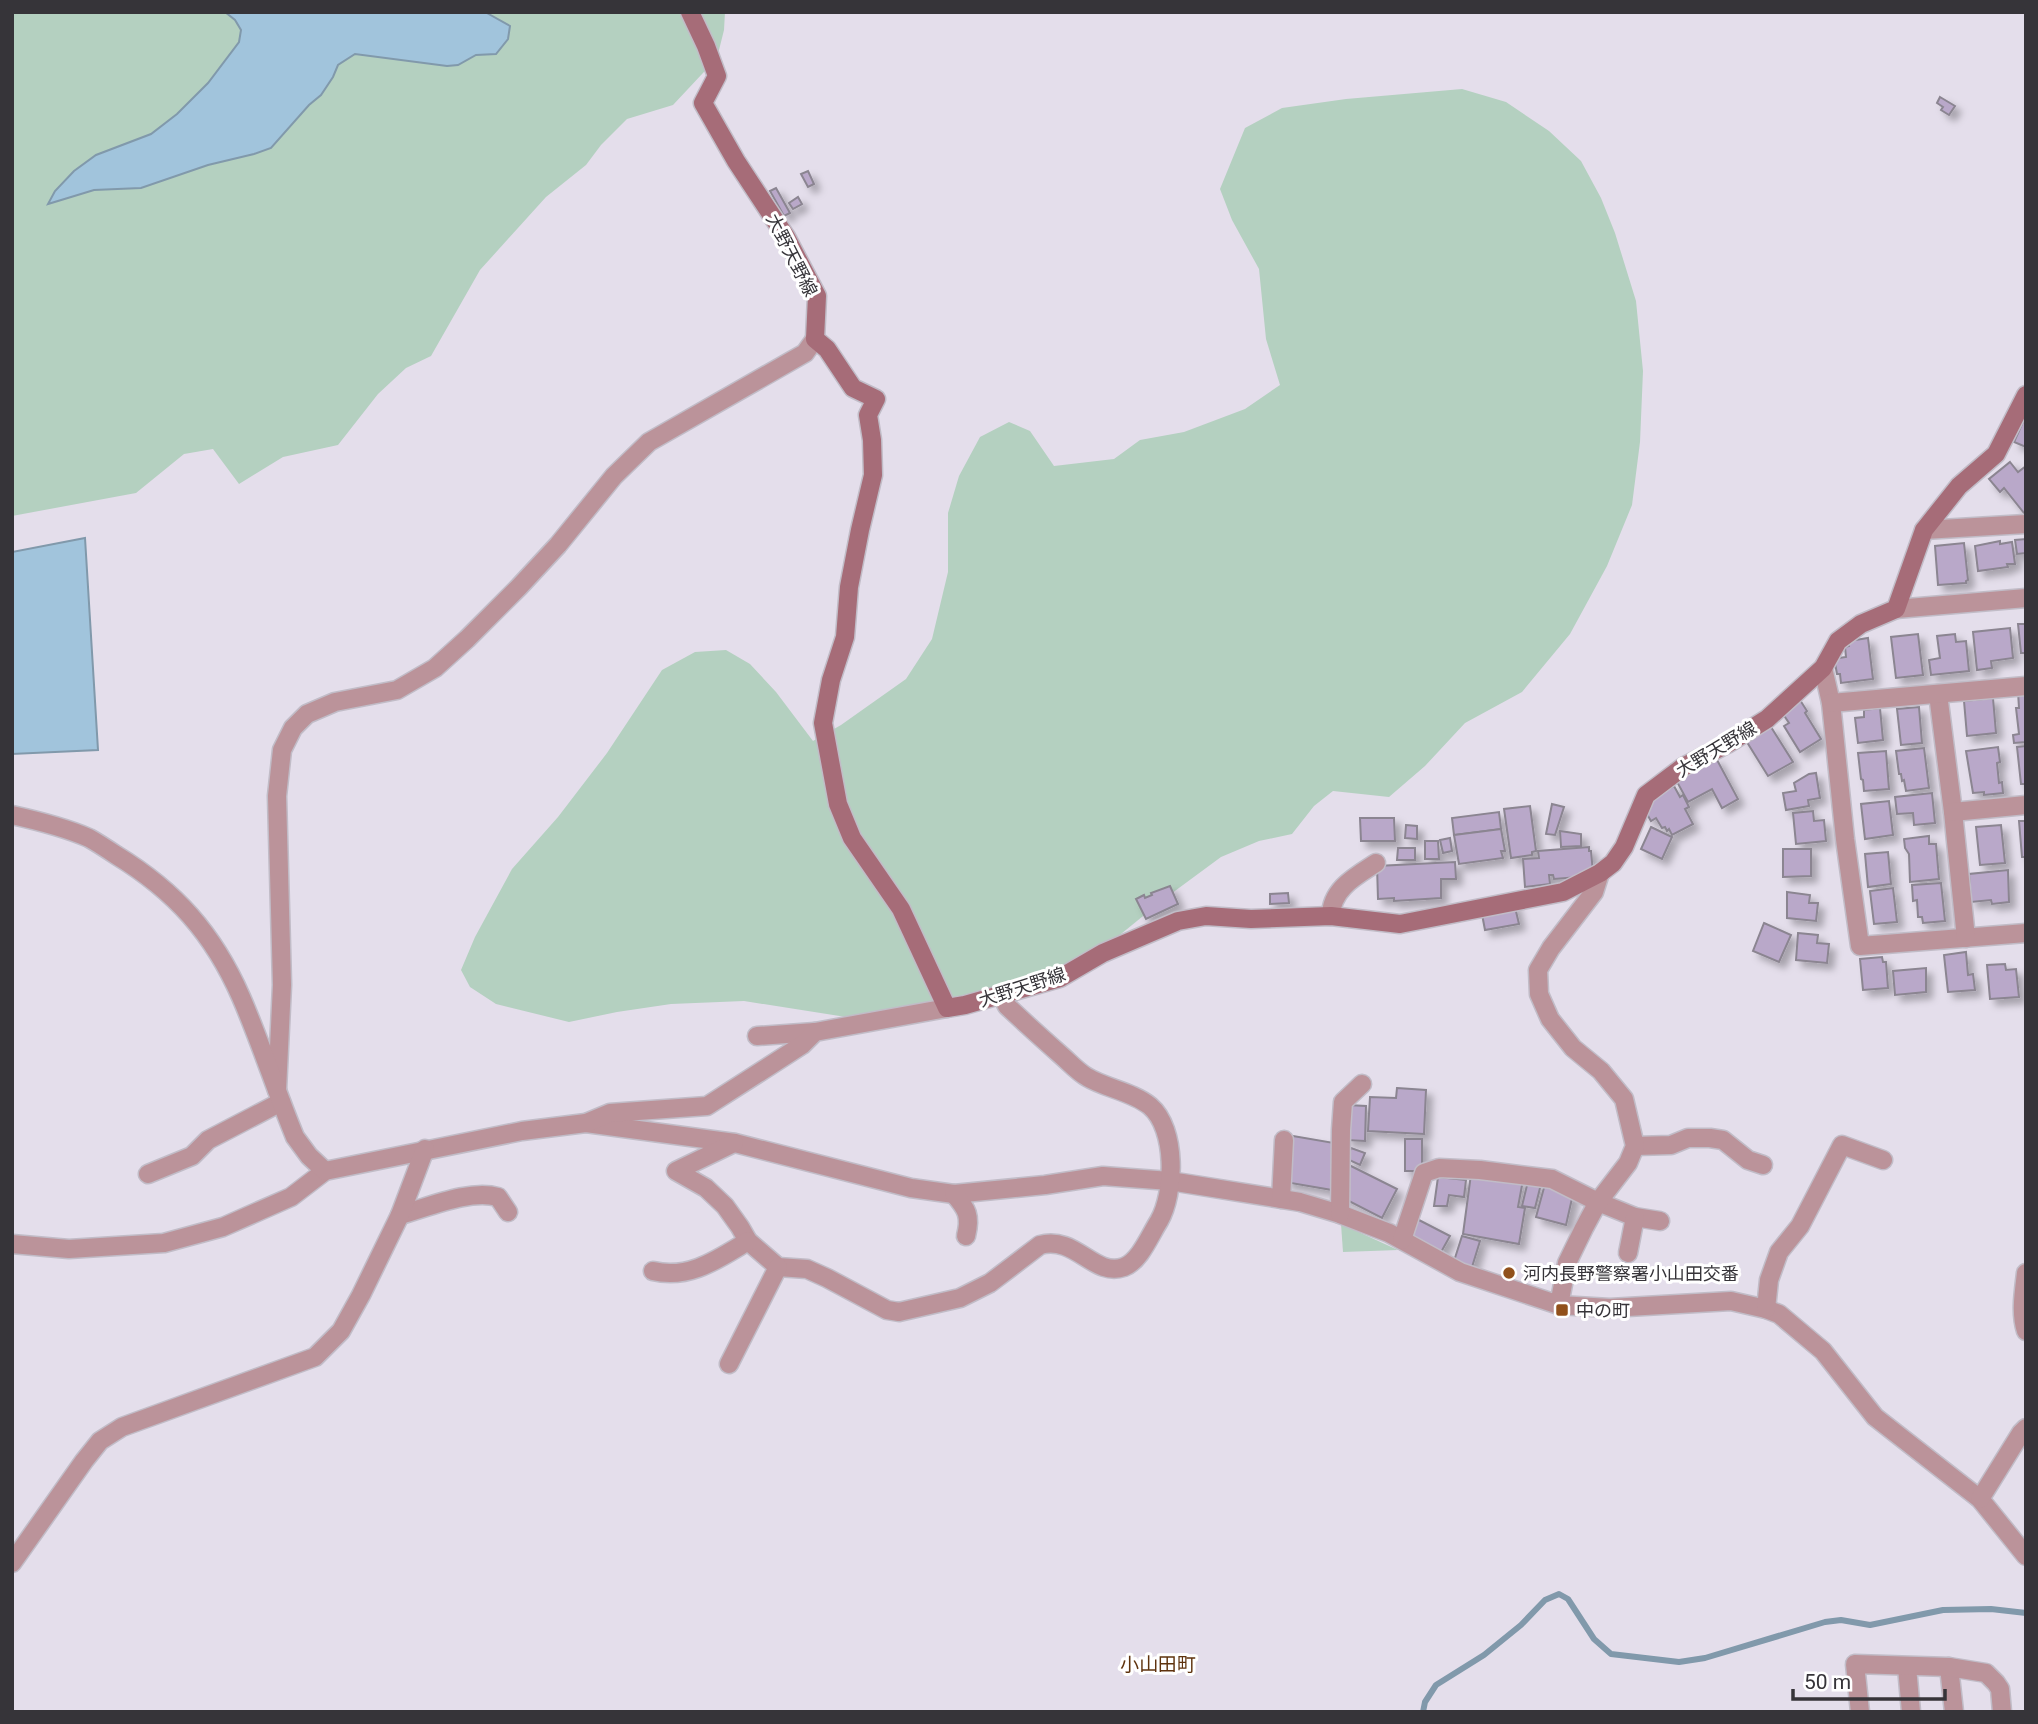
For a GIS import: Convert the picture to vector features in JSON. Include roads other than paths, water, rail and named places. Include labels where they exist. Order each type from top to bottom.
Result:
[{"type":"main road","name":"大野天野線","points":[[690,12],[716,76],[702,103],[786,237],[817,296],[815,339]]},
{"type":"main road","points":[[815,339],[827,349],[853,388],[876,399],[868,415],[873,475],[849,587],[845,637],[831,680],[822,723],[830,766],[838,804],[852,838],[901,909],[947,1009]]},
{"type":"main road","points":[[1896,609],[1924,530],[1959,486],[1996,454],[2026,395]]},
{"type":"main road","name":"大野天野線","points":[[947,1009],[1060,978],[1103,953],[1178,921],[1206,916],[1251,919],[1331,916],[1399,924],[1563,892],[1600,873],[1612,863],[1624,847],[1646,796],[1683,766],[1727,744],[1767,719],[1823,668],[1838,641],[1861,624],[1896,609]]},
{"type":"street","points":[[279,1098],[282,985],[277,796],[282,750],[293,728],[307,714],[335,702],[397,690],[435,668],[519,587],[558,545],[614,476],[649,442],[805,353],[815,339]]},
{"type":"street","points":[[1924,530],[2026,524]]},
{"type":"street","points":[[1896,609],[2026,598]]},
{"type":"street","points":[[1823,668],[1831,703],[1845,839],[1860,946],[2026,933]]},
{"type":"street","points":[[1831,703],[2026,686]]},
{"type":"street","points":[[1938,694],[1966,938]]},
{"type":"street","points":[[1953,812],[2026,805]]},
{"type":"street","points":[[12,815],[48,823],[90,839],[165,889],[194,919],[215,946],[241,996],[295,1136],[309,1156],[325,1171]]},
{"type":"street","points":[[1331,916],[1331,906],[1344,886],[1376,863]]},
{"type":"street","points":[[1559,1305],[1567,1263],[1598,1202],[1628,1163],[1635,1146],[1624,1099],[1601,1071],[1573,1048],[1550,1019],[1539,994],[1538,970],[1551,948],[1594,892],[1600,873]]},
{"type":"street","points":[[735,1143],[676,1171],[706,1188],[725,1206],[748,1241],[778,1267],[807,1269],[887,1310],[899,1312],[960,1298],[990,1283],[1040,1245],[1048,1243],[1058,1242],[1068,1246],[1107,1269],[1126,1267],[1135,1258],[1164,1212],[1170,1181],[1168,1138],[1161,1121],[1149,1105],[1085,1076],[1007,1006],[1001,994]]},
{"type":"street","points":[[757,1037],[815,1032],[947,1009]]},
{"type":"street","points":[[12,1244],[69,1249],[164,1242],[223,1227],[291,1197],[325,1171],[522,1131],[586,1123],[611,1113],[707,1106],[802,1045],[815,1032]]},
{"type":"street","points":[[1340,1214],[1343,1101],[1362,1084]]},
{"type":"street","points":[[148,1174],[192,1156],[208,1140],[279,1098]]},
{"type":"street","points":[[586,1123],[735,1143],[911,1188],[954,1194],[1103,1176],[1170,1181],[1300,1202],[1340,1214],[1402,1240],[1460,1272],[1559,1305],[1610,1308],[1731,1301],[1766,1309],[1779,1314],[1823,1351],[1875,1417],[1980,1499],[2026,1556]]},
{"type":"street","points":[[1635,1146],[1671,1145],[1688,1138],[1710,1138],[1723,1140],[1748,1160],[1763,1165]]},
{"type":"street","points":[[1281,1199],[1284,1140]]},
{"type":"street","points":[[1766,1309],[1769,1280],[1779,1252],[1800,1226],[1842,1145],[1883,1160]]},
{"type":"street","points":[[12,1563],[100,1441],[122,1427],[315,1357],[341,1331],[400,1215],[425,1149]]},
{"type":"street","points":[[1402,1240],[1424,1173],[1439,1168],[1552,1179],[1635,1217],[1660,1221]]},
{"type":"street","points":[[400,1215],[468,1196],[488,1194],[498,1197],[508,1212]]},
{"type":"street","points":[[954,1194],[968,1214],[969,1223],[965,1236]]},
{"type":"street","points":[[1628,1253],[1635,1217]]},
{"type":"street","points":[[653,1271],[666,1274],[693,1270],[709,1264],[748,1241]]},
{"type":"street","points":[[729,1364],[778,1267]]},
{"type":"street","points":[[2026,1273],[2023,1296],[2026,1331]]},
{"type":"street","points":[[990,1283],[993,1302]]},
{"type":"street","points":[[1980,1499],[2026,1428]]},
{"type":"street","points":[[1860,1712],[1856,1664],[1950,1667],[1986,1674],[2000,1689],[2003,1712]]},
{"type":"street","points":[[1907,1667],[1912,1712]]},
{"type":"street","points":[[1950,1667],[1954,1712]]},
{"type":"water","points":[[225,12],[485,12],[510,26],[508,39],[496,54],[476,55],[458,65],[447,66],[355,54],[338,65],[321,95],[271,148],[208,165],[141,188],[94,190],[48,204],[55,191],[74,171],[96,155],[151,134],[177,114],[208,83],[239,42],[241,30],[235,20]]},
{"type":"water","points":[[85,538],[98,750],[12,754],[12,552]]},
{"type":"waterway","points":[[1423,1712],[1425,1702],[1436,1685],[1484,1655],[1521,1625],[1545,1600],[1559,1594],[1568,1599],[1594,1639],[1611,1654],[1679,1662],[1705,1658],[1825,1622],[1841,1620],[1870,1625],[1943,1610],[1991,1609],[2026,1613]]},
{"type":"place","name":"河内長野警察署小山田交番","points":[[1509,1273]]},
{"type":"place","name":"中の町","points":[[1562,1310]]},
{"type":"district","name":"小山田町","points":[[1158,1664]]}]
